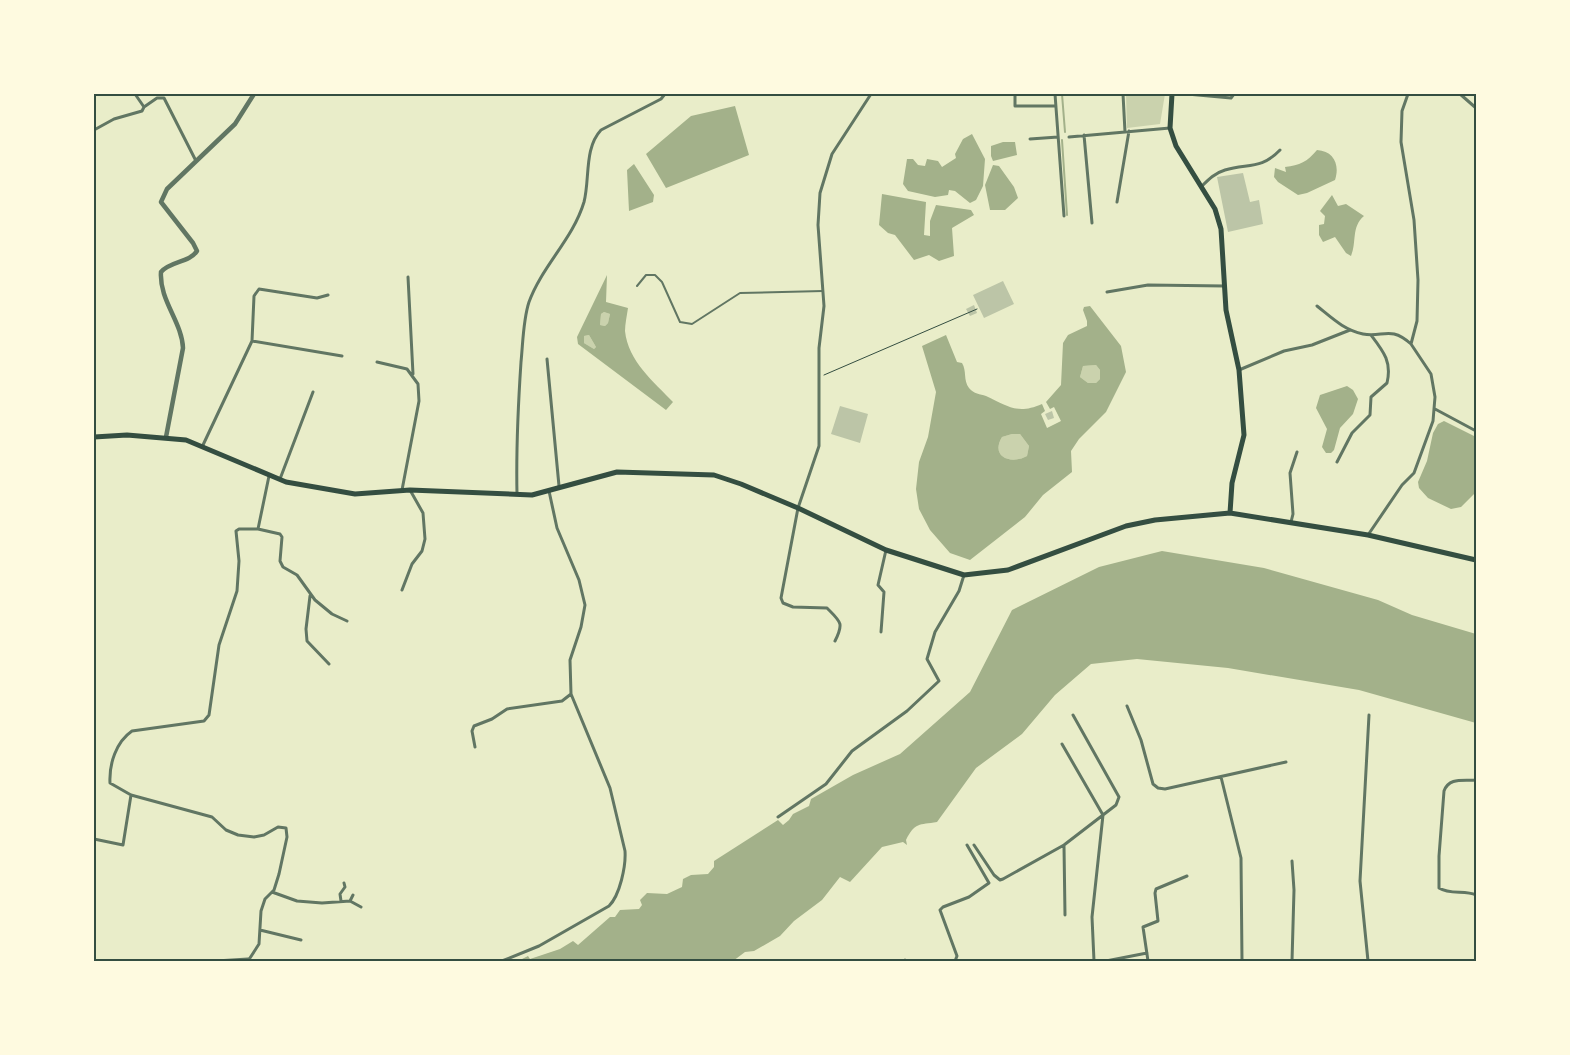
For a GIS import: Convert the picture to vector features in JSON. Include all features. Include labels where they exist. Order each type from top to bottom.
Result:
[{"type":"main road","points":[[1172,94],[1170,128],[1176,146],[1215,209],[1221,229],[1227,317],[1239,370],[1244,435],[1232,483],[1230,513]]},
{"type":"main road","points":[[94,437],[166,437],[202,445],[280,480],[355,494],[410,490],[532,494],[617,472],[704,474],[726,478],[798,508],[886,550],[964,575],[1008,570],[1126,526],[1156,520],[1230,513],[1368,535],[1476,560]]},
{"type":"street","points":[[135,94],[144,107]]},
{"type":"street","points":[[166,437],[183,348],[182,338],[163,293],[161,272],[164,268],[191,257],[197,251],[194,243],[160,202],[167,189],[235,124],[254,94]]},
{"type":"street","points":[[517,494],[515,437],[523,341],[529,302],[578,217],[584,201],[592,149],[596,136],[601,130],[661,99],[665,94]]},
{"type":"street","points":[[835,641],[841,628],[840,620],[827,608],[793,607],[783,603],[781,598],[798,508],[819,446],[819,377],[823,291],[818,225],[820,193],[832,154],[872,94]]},
{"type":"street","points":[[1015,94],[1015,106],[1056,106]]},
{"type":"street","points":[[1055,94],[1064,216]]},
{"type":"street","points":[[1117,202],[1127,131],[1123,94]]},
{"type":"street","points":[[1187,94],[1231,98],[1234,94]]},
{"type":"street","points":[[1408,94],[1402,111],[1400,125],[1414,220],[1418,280],[1417,321],[1411,344]]},
{"type":"street","points":[[1460,94],[1476,108]]},
{"type":"street","points":[[94,130],[114,119],[142,111],[156,96],[164,98],[196,162]]},
{"type":"street","points":[[1069,136],[1170,128]]},
{"type":"street","points":[[1084,135],[1092,223]]},
{"type":"street","points":[[1030,139],[1058,137]]},
{"type":"street","points":[[1202,186],[1217,173],[1262,164],[1271,159],[1280,150]]},
{"type":"street","points":[[408,277],[413,375]]},
{"type":"street","points":[[1107,292],[1148,285],[1225,286]]},
{"type":"street","points":[[202,445],[252,341],[254,296],[259,289],[317,298],[328,295]]},
{"type":"street","points":[[1317,306],[1341,326],[1350,330],[1371,335],[1388,333],[1398,335],[1411,344],[1431,374],[1435,409],[1417,468],[1402,485],[1368,535]]},
{"type":"street","points":[[1239,370],[1284,351],[1312,345],[1350,330]]},
{"type":"street","points":[[1337,462],[1352,434],[1370,415],[1371,397],[1387,383],[1390,367],[1387,356],[1371,335]]},
{"type":"street","points":[[252,341],[342,356]]},
{"type":"street","points":[[547,359],[559,486]]},
{"type":"street","points":[[377,362],[406,369],[413,375],[418,384],[419,401],[402,491]]},
{"type":"street","points":[[280,480],[313,392]]},
{"type":"street","points":[[1435,409],[1476,431]]},
{"type":"street","points":[[1291,523],[1293,514],[1290,473],[1297,452]]},
{"type":"street","points":[[258,529],[270,476]]},
{"type":"street","points":[[502,961],[539,946],[604,910],[613,902],[620,882],[625,851],[610,788],[571,694],[570,660],[581,626],[585,604],[579,580],[561,539],[548,489]]},
{"type":"street","points":[[402,590],[412,564],[422,551],[425,538],[423,513],[410,490]]},
{"type":"street","points":[[216,961],[248,960],[259,944],[262,911],[265,899],[272,892],[279,874],[287,836],[286,828],[278,827],[264,835],[254,837],[238,835],[226,830],[212,817],[131,795],[110,783],[110,764],[124,736],[132,731],[204,721],[209,715],[219,644],[238,591],[239,561],[236,531],[239,529],[258,529],[280,534],[282,537],[280,561],[284,567],[298,575],[310,596],[306,641],[329,664]]},
{"type":"street","points":[[881,632],[884,592],[878,585],[886,550]]},
{"type":"street","points":[[778,817],[826,784],[852,751],[907,711],[939,681],[927,659],[935,632],[959,591],[964,575]]},
{"type":"street","points":[[310,596],[332,614],[347,621]]},
{"type":"street","points":[[475,747],[472,731],[474,726],[492,719],[508,709],[562,701],[571,694]]},
{"type":"street","points":[[1127,706],[1141,740],[1153,784],[1158,788],[1165,789],[1286,762]]},
{"type":"street","points":[[974,845],[994,875],[1000,880],[1042,859],[1064,845],[1116,805],[1119,797],[1072,715]]},
{"type":"street","points":[[1368,961],[1360,881],[1369,715]]},
{"type":"street","points":[[1062,744],[1103,814],[1092,917],[1094,961]]},
{"type":"street","points":[[1221,777],[1242,858],[1242,961]]},
{"type":"street","points":[[1476,780],[1450,781],[1446,785],[1438,870],[1438,884],[1444,891],[1467,892],[1476,895]]},
{"type":"street","points":[[94,839],[123,845],[131,795]]},
{"type":"street","points":[[955,961],[957,956],[940,910],[969,897],[990,883],[967,845]]},
{"type":"street","points":[[1064,845],[1065,915]]},
{"type":"street","points":[[1292,861],[1294,890],[1292,961]]},
{"type":"street","points":[[1148,961],[1143,927],[1158,921],[1154,892],[1156,889],[1188,876]]},
{"type":"street","points":[[341,901],[340,894],[345,887],[344,883]]},
{"type":"street","points":[[272,892],[297,901],[322,903],[350,901],[361,907]]},
{"type":"street","points":[[350,901],[353,895]]},
{"type":"street","points":[[260,930],[301,940]]},
{"type":"street","points":[[1106,961],[1147,953]]},
{"type":"lane","points":[[637,286],[646,275],[655,275],[662,282],[680,322],[692,324],[740,293],[823,291]]},
{"type":"path","points":[[819,377],[977,309]]},
{"type":"shaded area","points":[[1126,94],[1165,94],[1160,124],[1127,128]]},
{"type":"shaded area","points":[[735,106],[749,155],[666,188],[646,154],[691,116]]},
{"type":"shaded area","points":[[972,134],[985,159],[983,186],[976,200],[970,203],[955,191],[949,190],[948,195],[935,197],[908,191],[903,184],[907,159],[913,159],[918,165],[925,166],[927,159],[938,161],[942,167],[956,158],[955,154],[963,139]]},
{"type":"shaded area","points":[[1003,142],[1015,142],[1017,155],[993,161],[991,146]]},
{"type":"shaded area","points":[[1317,150],[1328,153],[1334,160],[1337,169],[1335,180],[1307,193],[1298,195],[1278,182],[1274,177],[1275,168],[1286,172],[1285,167],[1303,162]]},
{"type":"shaded area","points":[[634,164],[654,195],[653,202],[629,211],[627,170]]},
{"type":"shaded area","points":[[993,165],[999,166],[1014,187],[1018,198],[1005,210],[990,210],[985,185]]},
{"type":"shaded area","points":[[882,194],[926,202],[924,235],[930,236],[930,221],[936,205],[971,210],[974,215],[952,228],[954,256],[939,261],[929,255],[914,260],[895,235],[888,233],[879,225]]},
{"type":"shaded area","points":[[1332,195],[1338,206],[1346,204],[1364,216],[1357,225],[1351,256],[1346,253],[1335,237],[1323,242],[1319,235],[1319,225],[1324,224],[1325,216],[1320,211]]},
{"type":"shaded area","points":[[607,275],[606,302],[628,308],[625,331],[631,352],[650,379],[673,402],[666,410],[578,344],[577,337]],"holes":[[[604,312],[610,314],[608,323],[605,326],[600,325],[601,314]],[[589,335],[596,347],[594,349],[584,343],[584,336]]]},
{"type":"shaded area","points":[[1090,306],[1121,346],[1126,372],[1106,412],[1079,439],[1071,451],[1072,472],[1043,495],[1025,517],[970,560],[950,553],[930,530],[919,509],[916,489],[919,462],[928,437],[936,392],[922,346],[946,335],[957,362],[962,363],[967,385],[971,390],[1013,408],[1026,409],[1042,404],[1045,411],[1041,414],[1047,428],[1061,421],[1054,407],[1050,409],[1046,402],[1061,385],[1063,343],[1068,335],[1087,326],[1084,307]],"holes":[[[1096,365],[1100,370],[1100,379],[1096,383],[1088,383],[1080,377],[1083,366]],[[1020,434],[1029,446],[1027,456],[1015,460],[1000,454],[999,444],[1002,437]]]},
{"type":"shaded area","points":[[604,312],[610,314],[608,323],[605,326],[600,325],[601,314]]},
{"type":"shaded area","points":[[589,335],[596,347],[594,349],[584,343],[584,336]]},
{"type":"shaded area","points":[[1096,365],[1100,370],[1100,379],[1096,383],[1088,383],[1080,377],[1083,366]]},
{"type":"shaded area","points":[[1347,386],[1353,390],[1358,399],[1353,414],[1340,428],[1334,450],[1331,453],[1326,453],[1322,447],[1327,429],[1316,408],[1320,395]]},
{"type":"shaded area","points":[[1444,421],[1476,437],[1476,492],[1461,507],[1451,509],[1428,498],[1419,488],[1418,482],[1427,461],[1433,433],[1438,424]]},
{"type":"shaded area","points":[[1020,434],[1029,446],[1027,456],[1015,460],[1000,454],[999,444],[1002,437]]},
{"type":"shaded area","points":[[1162,551],[1264,568],[1378,600],[1412,615],[1476,634],[1476,723],[1359,690],[1228,668],[1137,659],[1091,664],[1055,695],[1022,734],[976,768],[937,822],[915,827],[906,840],[907,845],[903,842],[882,847],[850,882],[840,877],[822,900],[794,921],[780,936],[754,951],[745,952],[733,961],[518,961],[528,956],[530,959],[560,949],[573,941],[578,945],[610,917],[615,917],[620,910],[639,909],[642,905],[640,900],[647,893],[667,894],[682,887],[683,879],[691,875],[708,874],[714,867],[714,861],[778,820],[783,825],[793,814],[809,806],[811,799],[853,775],[900,754],[970,692],[1012,610],[1099,567]]},
{"type":"building","points":[[1243,173],[1250,202],[1259,200],[1263,224],[1228,232],[1217,177]]},
{"type":"building","points":[[1003,281],[1014,304],[984,318],[973,295]]},
{"type":"building","points":[[974,305],[977,313],[970,316],[966,309]]},
{"type":"building","points":[[840,406],[868,414],[860,443],[831,434]]},
{"type":"building","points":[[1052,411],[1054,418],[1048,420],[1045,414]]},
{"type":"waterway","points":[[1062,94],[1065,132]]},
{"type":"waterway","points":[[1062,140],[1067,215]]}]
